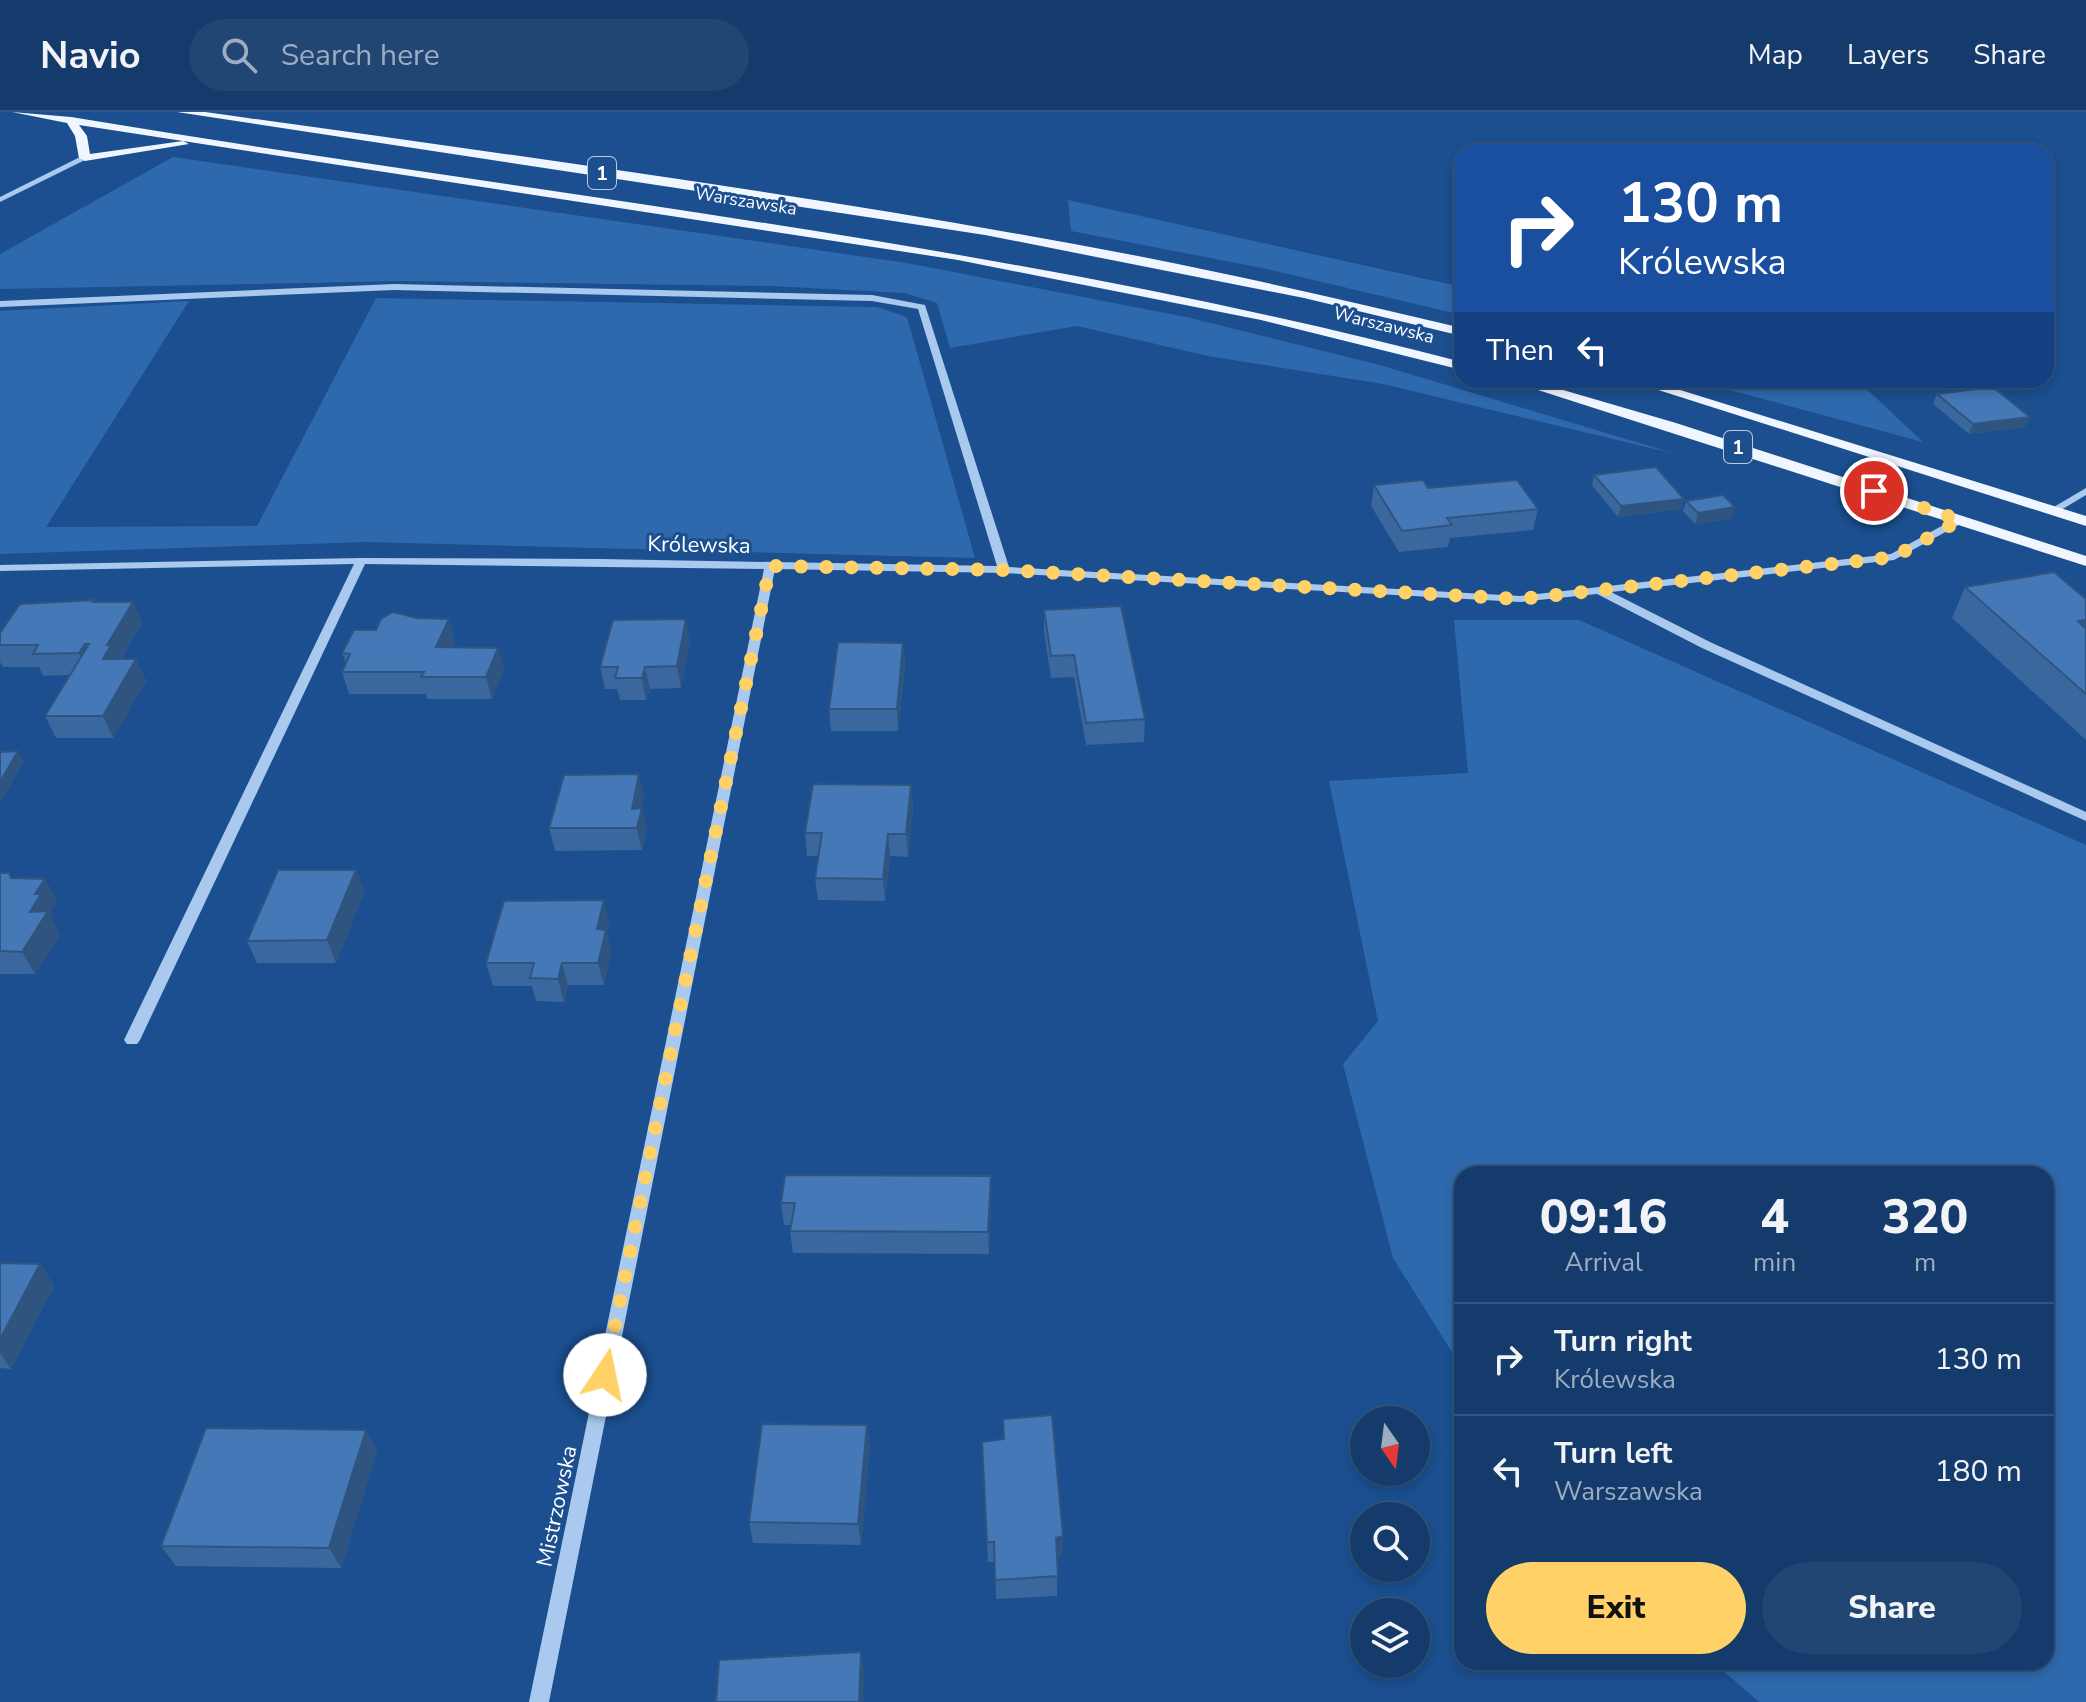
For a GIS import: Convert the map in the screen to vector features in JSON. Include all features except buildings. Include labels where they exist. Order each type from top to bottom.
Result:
[{"type":"main road","name":"Warszawska","points":[[17,112],[883,242],[1097,280],[1237,309],[1454,364]]},
{"type":"main road","name":"Warszawska","points":[[182,112],[1022,237],[1291,290],[1454,330]]},
{"type":"main road","points":[[71,120],[81,136],[85,158],[209,140]]},
{"type":"main road","name":"1","points":[[1541,388],[1687,431],[2086,561]]},
{"type":"main road","name":"1","points":[[1660,388],[2086,521]]},
{"type":"street","points":[[0,200],[85,158]]},
{"type":"street","points":[[0,304],[394,287],[872,298],[922,307],[1004,570]]},
{"type":"street","points":[[2052,511],[2086,491]]},
{"type":"street","name":"Królewska","points":[[0,568],[361,561],[1004,570],[1520,599],[1894,557],[1960,520]]},
{"type":"street","points":[[132,1040],[361,561]]},
{"type":"street","name":"Mistrzowska","points":[[539,1702],[770,566]]},
{"type":"street","points":[[1597,590],[1706,645],[2086,817]]},
{"type":"shaded area","points":[[173,157],[907,263],[1186,317],[1380,365],[1676,454],[1383,384],[1208,356],[1077,326],[950,348],[937,303],[904,293],[771,286],[400,281],[0,289],[0,254]]},
{"type":"shaded area","points":[[1068,200],[1454,285],[1454,313],[1267,269],[1071,231]]},
{"type":"shaded area","points":[[376,298],[877,307],[907,317],[975,558],[365,542],[0,554],[0,311],[189,301],[46,527],[257,526]]},
{"type":"shaded area","points":[[1722,388],[1866,388],[1923,442]]},
{"type":"shaded area","points":[[1454,620],[1579,620],[2086,845],[2086,1702],[1759,1702],[1722,1670],[2054,1670],[2054,1166],[1454,1166],[1454,1355],[1393,1258],[1343,1064],[1378,1021],[1329,781],[1468,773]]},
{"type":"route","points":[[605,1375],[770,566],[1004,570],[1520,599],[1894,557],[1960,520],[1874,491]]}]
